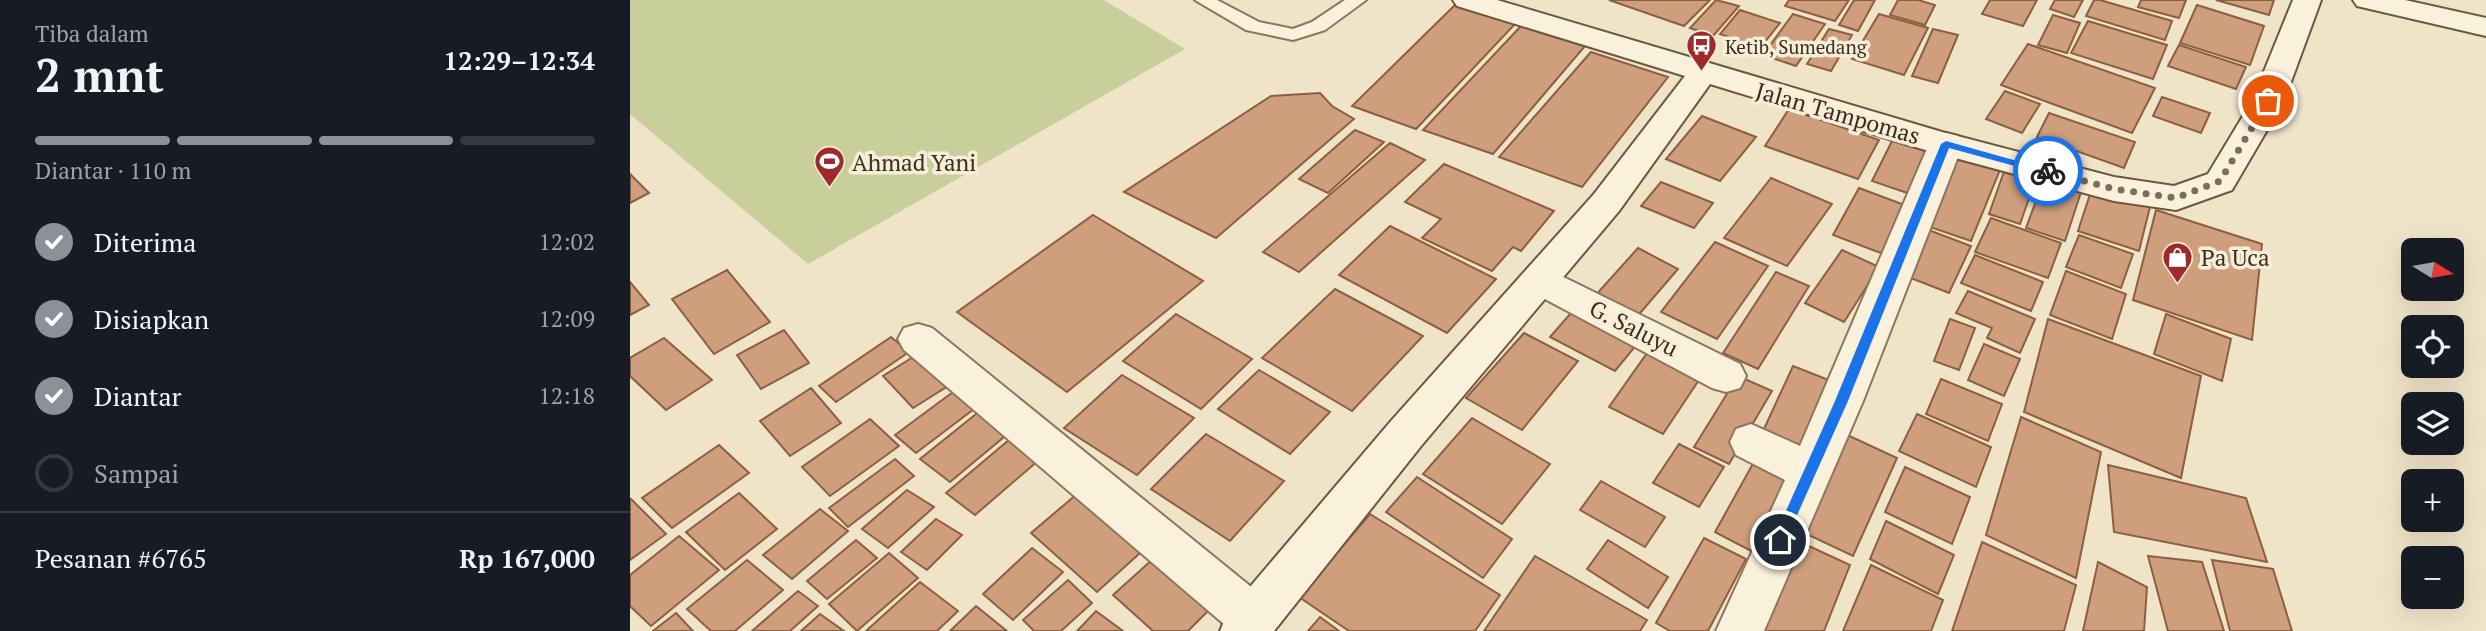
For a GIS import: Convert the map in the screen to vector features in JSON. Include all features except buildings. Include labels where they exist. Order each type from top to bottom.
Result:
[{"type":"street","name":"Jalan Tampomas","points":[[1467,0],[1624,46],[1702,73],[1946,144],[2114,189],[2176,198],[2220,181],[2268,101],[2307,0]]},
{"type":"street","points":[[2367,0],[2486,27]]},
{"type":"street","points":[[918,339],[1249,625],[1429,407],[1541,280],[1668,124],[1702,73]]},
{"type":"street","points":[[1740,631],[1810,472],[1946,144]]},
{"type":"street","name":"G. Saluyu","points":[[1541,280],[1726,376]]},
{"type":"street","points":[[1751,442],[1810,472]]},
{"type":"lane","points":[[1204,0],[1254,27],[1289,33],[1306,32],[1357,0]]},
{"type":"green space","name":"Ahmad Yani","points":[[630,0],[1104,0],[1185,49],[808,264],[630,114]]},
{"type":"way so far","points":[[2048,171],[2114,189],[2176,198],[2220,181],[2268,101]]},
{"type":"place","name":"Ketib, Sumedang","points":[[1702,73]]},
{"type":"place","name":"Ahmad Yani","points":[[829,189]]},
{"type":"place","name":"Pa Uca","points":[[2178,284]]},
{"type":"route","points":[[1780,540],[1842,401],[1946,144],[2048,171]]}]
